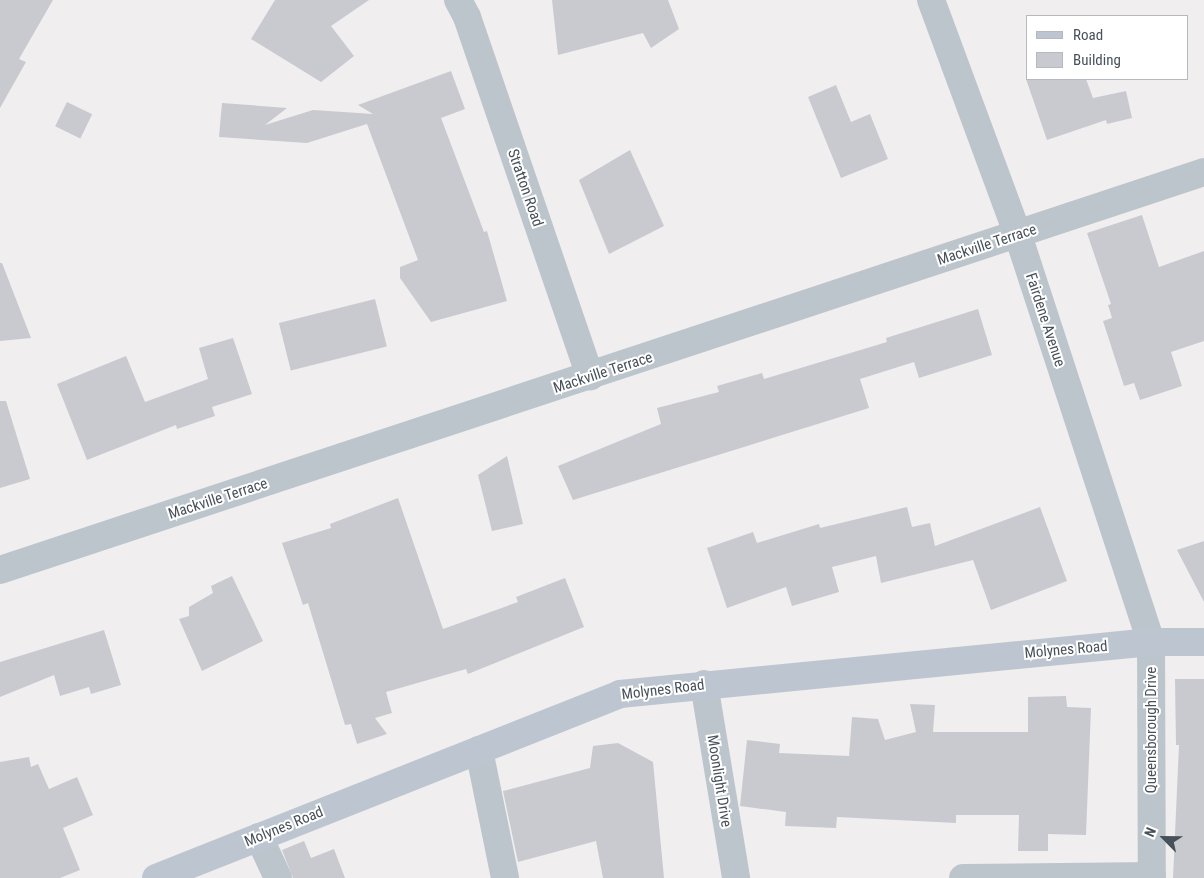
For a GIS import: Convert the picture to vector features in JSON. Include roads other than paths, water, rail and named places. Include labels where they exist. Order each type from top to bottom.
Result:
[{"type":"main road","name":"Molynes Road","points":[[156,878],[620,694],[704,684],[1151,642],[1204,642]]},
{"type":"street","name":"Stratton Road","points":[[458,0],[467,17],[590,377]]},
{"type":"street","name":"Fairdene Avenue","points":[[931,0],[1018,235],[1151,642]]},
{"type":"street","name":"Mackville Terrace","points":[[0,570],[590,377],[1204,172]]},
{"type":"street","name":"Queensborough Drive","points":[[1151,642],[1152,877]]},
{"type":"street","name":"Moonlight Drive","points":[[704,684],[736,878]]},
{"type":"street","points":[[479,750],[505,878]]},
{"type":"street","points":[[259,837],[278,878]]},
{"type":"street","points":[[972,878],[1152,877]]}]
